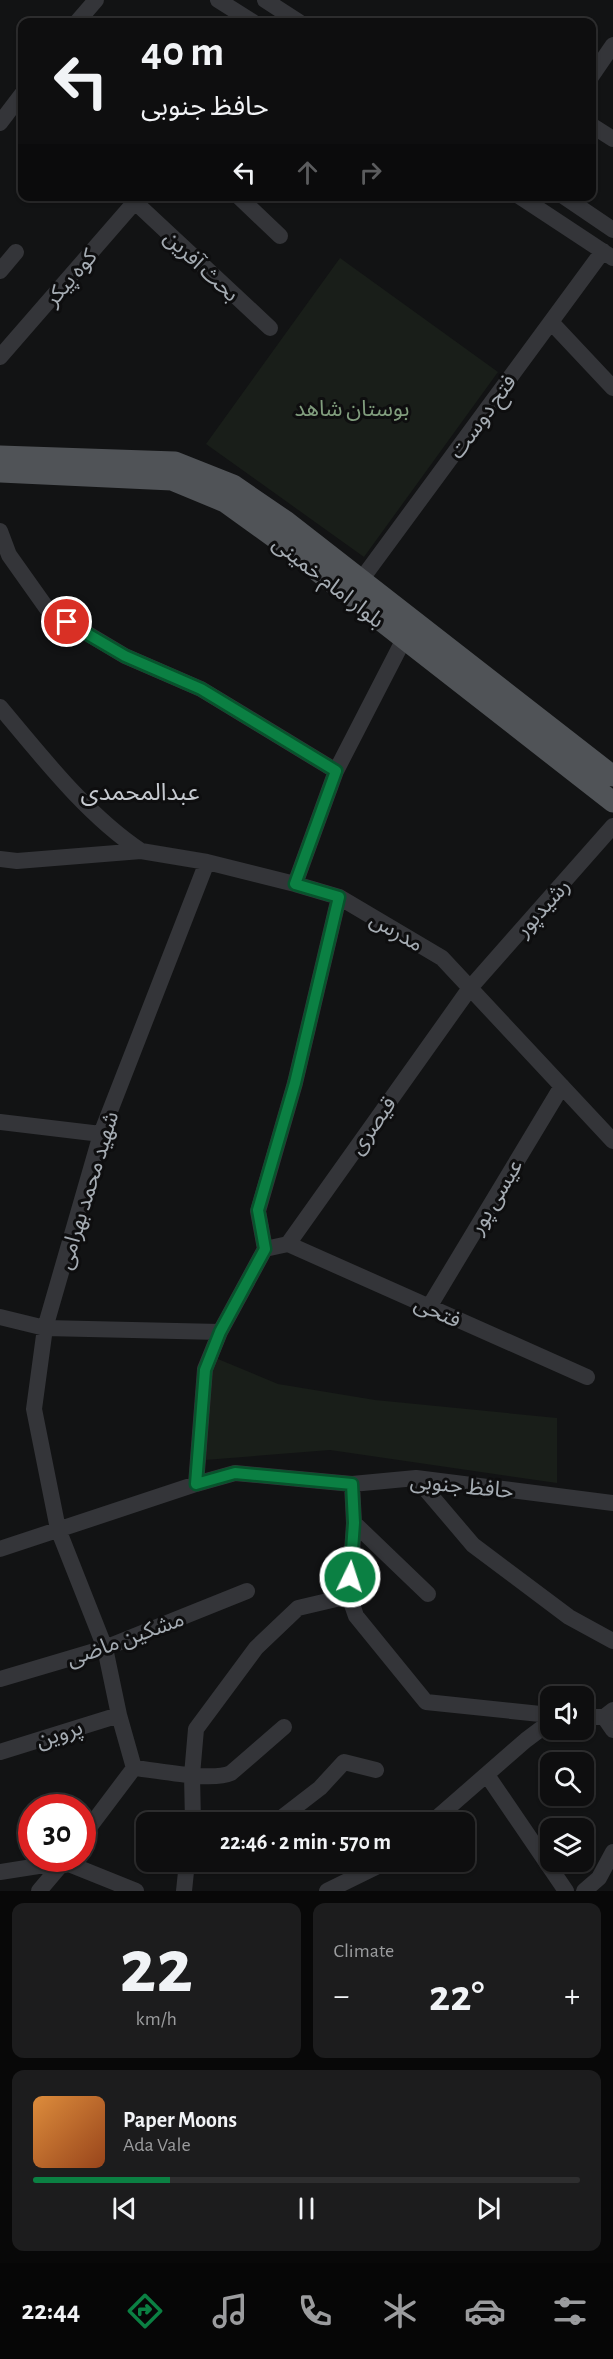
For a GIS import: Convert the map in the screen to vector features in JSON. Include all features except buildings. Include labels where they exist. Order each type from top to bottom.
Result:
[{"type":"main road","name":"بلوار امام خمینی","points":[[0,456],[175,462],[233,485],[287,522],[610,768]]},
{"type":"main road","name":"بلوار امام خمینی","points":[[0,472],[172,480],[225,502],[613,802]]},
{"type":"street","points":[[80,18],[96,0]]},
{"type":"street","points":[[219,0],[247,18]]},
{"type":"street","points":[[265,0],[293,18]]},
{"type":"street","points":[[596,70],[613,45]]},
{"type":"street","points":[[1,120],[18,98]]},
{"type":"street","points":[[596,128],[613,139]]},
{"type":"street","name":"کوه پیکر","points":[[2,352],[135,201]]},
{"type":"street","name":"بحث آفرین","points":[[139,201],[270,328]]},
{"type":"street","points":[[243,201],[280,236]]},
{"type":"street","points":[[527,201],[608,255]]},
{"type":"street","points":[[570,201],[613,230]]},
{"type":"street","points":[[0,271],[16,252]]},
{"type":"street","name":"فتح دوست","points":[[361,580],[550,322],[608,255]]},
{"type":"street","points":[[550,322],[613,388]]},
{"type":"street","points":[[0,531],[9,555],[48,610],[125,656],[201,689],[336,771]]},
{"type":"street","points":[[295,884],[336,771],[404,639]]},
{"type":"street","points":[[2,714],[118,836],[141,852]]},
{"type":"street","name":"رشیدپور","points":[[470,988],[613,826]]},
{"type":"street","name":"مدرس","points":[[0,859],[17,861],[141,852],[207,862],[339,897],[442,958],[613,1141]]},
{"type":"street","name":"شهید محمد بهرامی","points":[[134,1768],[118,1714],[105,1648],[58,1529],[34,1409],[45,1328],[101,1134],[207,862]]},
{"type":"street","points":[[196,1484],[205,1370],[220,1332],[265,1249],[258,1210],[295,1083],[339,897]]},
{"type":"street","name":"قیصری","points":[[288,1244],[470,988]]},
{"type":"street","name":"عیسی پور","points":[[429,1307],[561,1086]]},
{"type":"street","points":[[0,1122],[101,1134]]},
{"type":"street","points":[[265,1249],[288,1244]]},
{"type":"street","name":"فتحی","points":[[288,1244],[587,1377]]},
{"type":"street","points":[[0,1317],[45,1328],[220,1332]]},
{"type":"street","name":"حافظ جنوبی","points":[[0,1550],[58,1529],[235,1473],[352,1484],[416,1478],[613,1503]]},
{"type":"street","points":[[416,1478],[472,1545],[569,1617],[613,1641]]},
{"type":"street","points":[[352,1484],[354,1523],[349,1596],[356,1616],[426,1702],[540,1714]]},
{"type":"street","points":[[354,1523],[428,1594]]},
{"type":"street","name":"مشکین ماضی","points":[[0,1679],[105,1648],[247,1591]]},
{"type":"street","points":[[195,1812],[192,1775],[196,1729],[256,1648],[298,1608],[349,1596]]},
{"type":"street","name":"پروین","points":[[0,1752],[118,1714]]},
{"type":"street","points":[[594,1718],[610,1719]]},
{"type":"street","points":[[96,1818],[134,1768],[192,1775],[224,1776],[231,1773],[284,1727]]},
{"type":"street","points":[[444,1812],[540,1730]]},
{"type":"street","points":[[289,1812],[320,1788],[344,1762],[376,1770]]},
{"type":"street","points":[[487,1775],[566,1891]]},
{"type":"street","points":[[584,1891],[598,1878],[613,1852]]},
{"type":"street","points":[[0,1872],[18,1869]]},
{"type":"street","points":[[39,1891],[55,1872]]},
{"type":"street","points":[[92,1872],[136,1891]]},
{"type":"street","points":[[184,1891],[187,1872]]},
{"type":"street","points":[[332,1890],[367,1872]]},
{"type":"green space","name":"بوستان شاهد","points":[[340,258],[498,372],[364,557],[206,444]]},
{"type":"green space","points":[[213,1357],[278,1384],[375,1400],[557,1418],[557,1483],[330,1450],[192,1461]]},
{"type":"district","name":"عبدالمحمدی","points":[[140,792]]},
{"type":"route","points":[[67,622],[125,656],[201,689],[336,771],[295,884],[339,897],[295,1083],[258,1210],[265,1249],[220,1332],[205,1370],[196,1484],[235,1473],[352,1484],[354,1523],[350,1577]]}]
